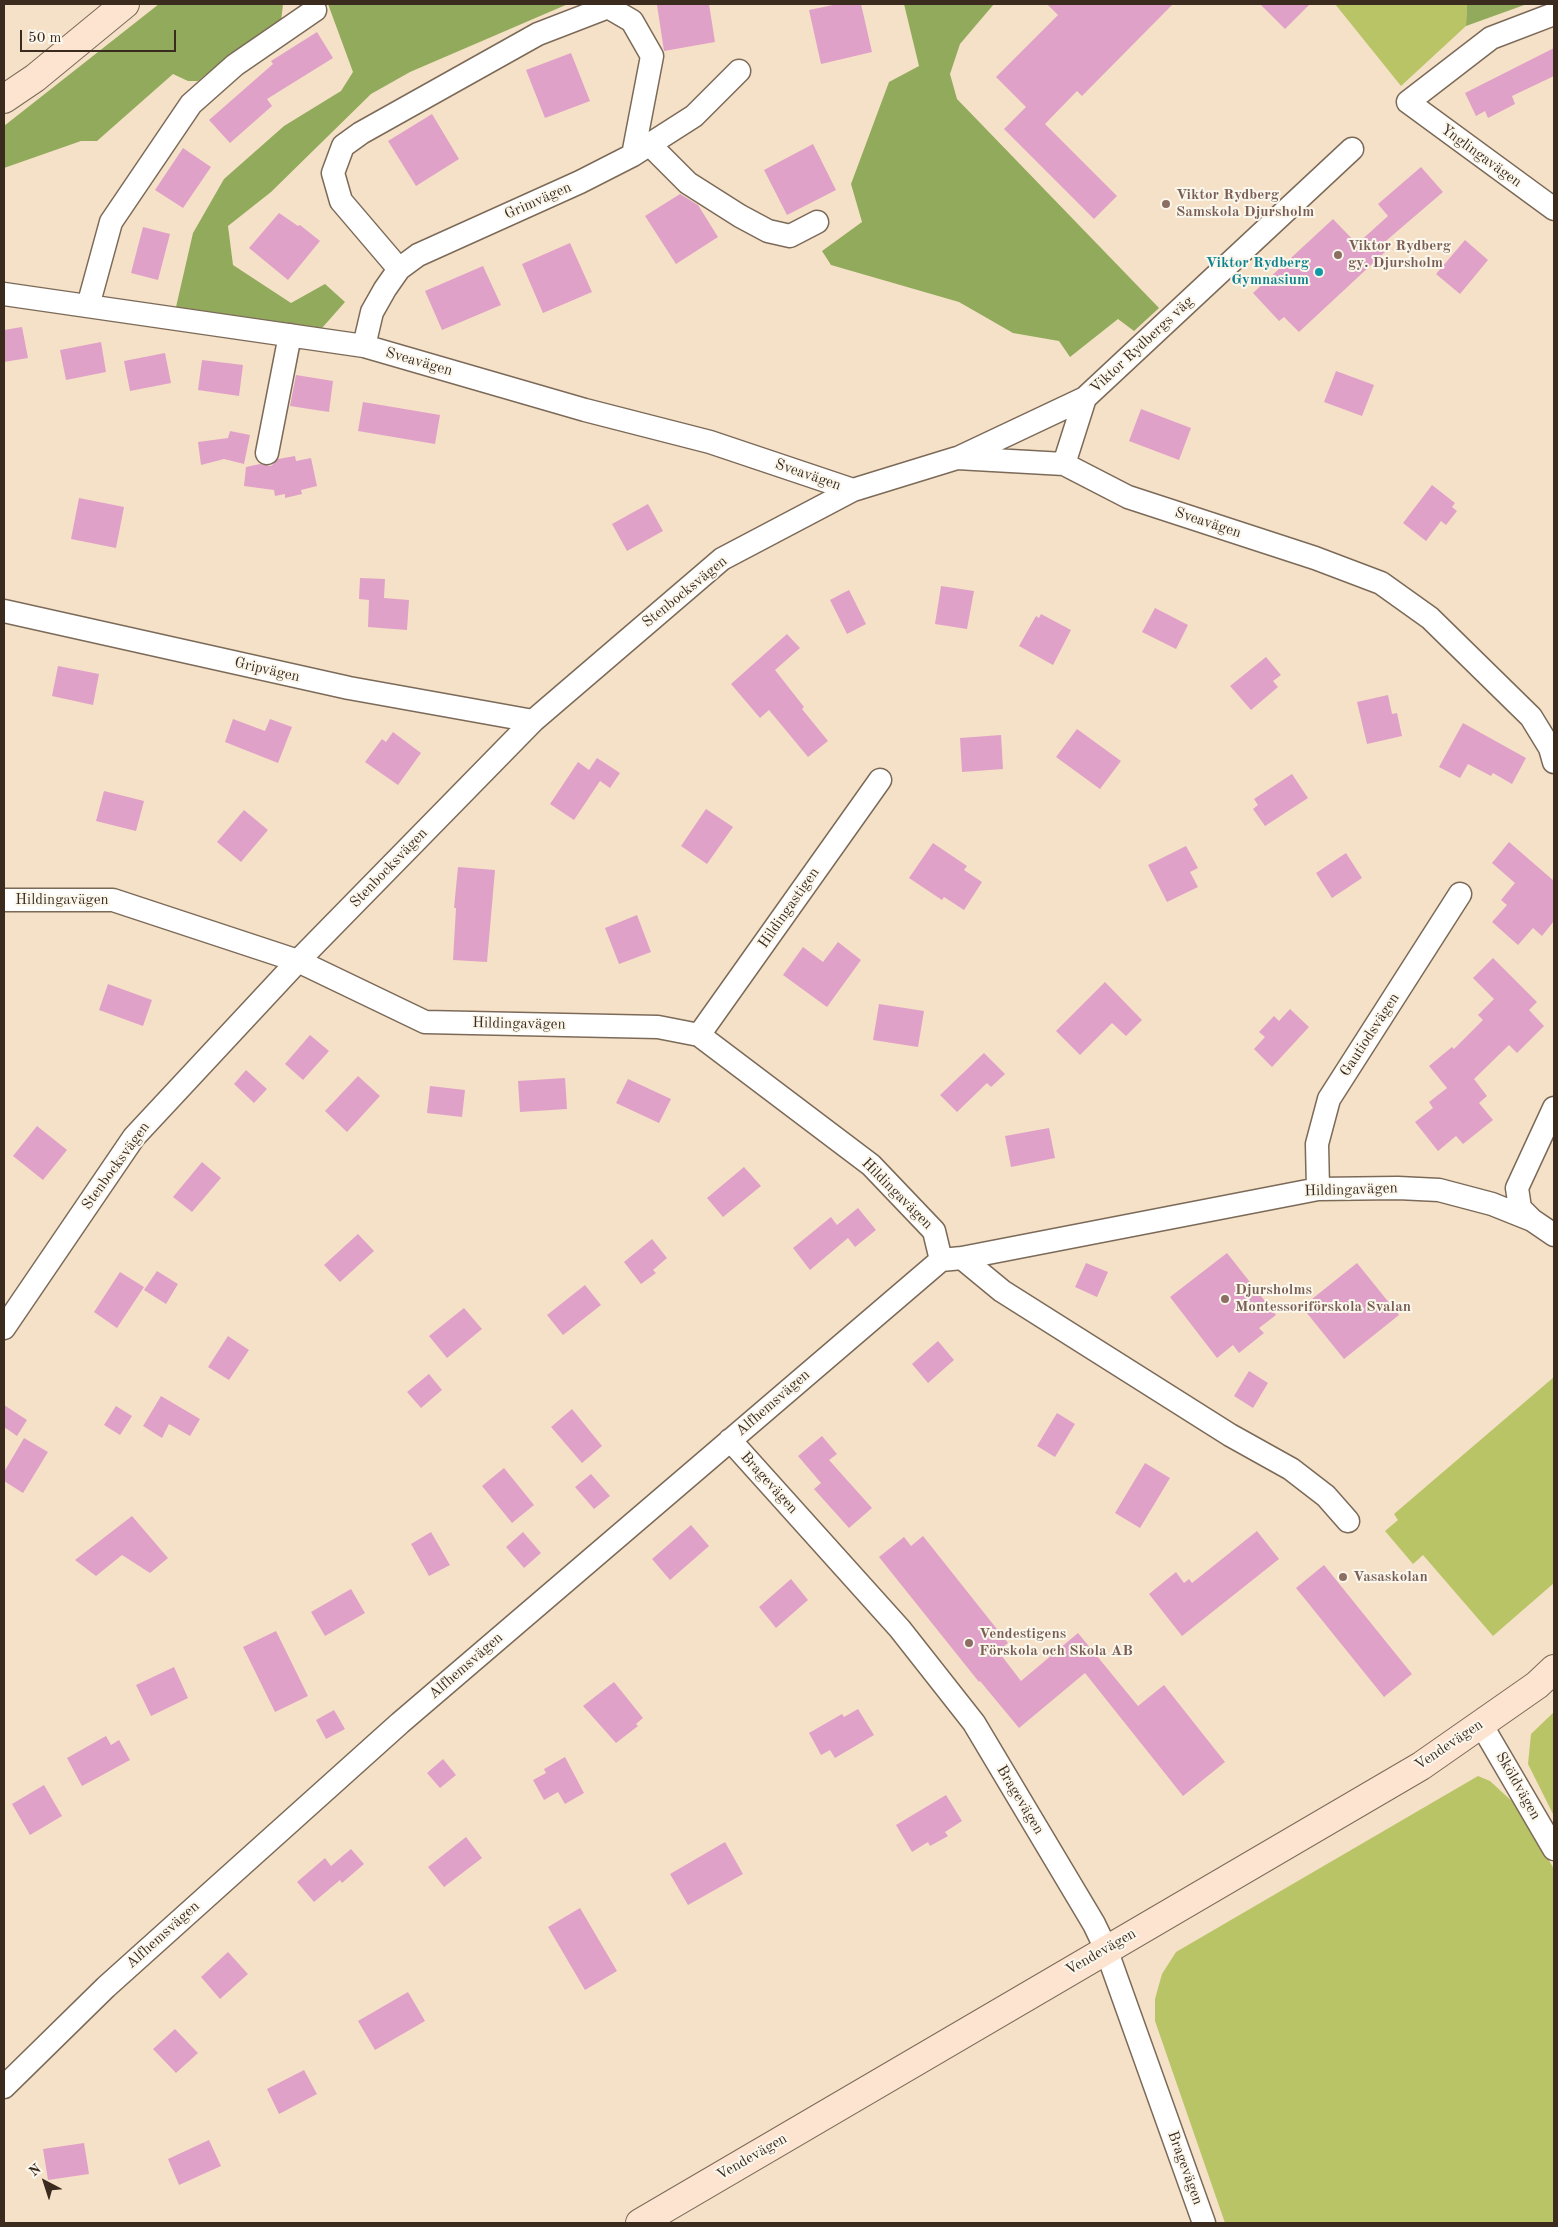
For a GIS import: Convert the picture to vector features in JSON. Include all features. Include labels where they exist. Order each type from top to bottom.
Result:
[{"type":"street","points":[[4,99],[35,78],[125,4]]},
{"type":"street","points":[[399,269],[341,201],[333,173],[343,146],[361,133],[538,34],[608,7],[632,21],[652,56],[641,149],[688,183],[740,216],[768,231],[790,236],[817,222]]},
{"type":"street","points":[[88,306],[111,222],[191,104],[235,65],[315,10]]},
{"type":"street","name":"Ynglingavägen","points":[[1554,14],[1492,38],[1408,102],[1554,209]]},
{"type":"street","name":"Grimvägen","points":[[364,346],[372,312],[399,269],[418,255],[580,182],[641,149],[694,116],[739,70]]},
{"type":"street","name":"Viktor Rydbergs väg","points":[[958,458],[1085,398],[1352,149]]},
{"type":"street","name":"Sveavägen","points":[[4,294],[364,346],[585,410],[710,442],[853,490],[958,458],[1064,464],[1128,497],[1315,558],[1381,583],[1430,618],[1531,717],[1550,748],[1554,762]]},
{"type":"street","points":[[267,453],[290,335]]},
{"type":"street","name":"Viktor Rydbergs väg","points":[[1064,464],[1085,398]]},
{"type":"street","name":"Stenbocksvägen","points":[[4,1328],[134,1137],[298,961],[533,721],[722,559],[853,490]]},
{"type":"street","name":"Gripvägen","points":[[4,611],[349,688],[533,721]]},
{"type":"street","name":"Hildingastigen","points":[[699,1036],[880,780]]},
{"type":"street","name":"Gautiodsvägen","points":[[1318,1189],[1317,1144],[1329,1099],[1460,894]]},
{"type":"street","name":"Hildingavägen","points":[[4,900],[113,900],[298,961],[425,1022],[658,1028],[699,1036],[871,1165],[934,1230],[951,1259],[1318,1189],[1398,1188],[1439,1190],[1492,1204],[1532,1220]]},
{"type":"street","points":[[1554,1108],[1517,1188],[1520,1208],[1532,1220],[1554,1235]]},
{"type":"street","points":[[951,1259],[1230,1436],[1291,1470],[1326,1496],[1348,1521]]},
{"type":"street","name":"Alfhemsvägen","points":[[4,2087],[106,1987],[392,1730],[730,1440],[951,1259]]},
{"type":"street","name":"Bragevägen","points":[[730,1440],[900,1629],[974,1724],[1094,1924],[1106,1949],[1204,2223]]},
{"type":"street","name":"Vendevägen","points":[[640,2223],[1421,1766],[1537,1685],[1554,1669]]},
{"type":"street","name":"Sköldvägen","points":[[1481,1724],[1554,1849]]},
{"type":"green space","points":[[159,4],[283,4],[281,22],[233,53],[198,81],[188,81],[173,74],[97,141],[81,141],[4,168],[4,126]]},
{"type":"green space","points":[[328,4],[568,4],[410,72],[371,94],[271,192],[228,226],[233,265],[291,303],[325,284],[345,302],[322,328],[176,307],[193,233],[224,179],[284,126],[341,91],[353,72]]},
{"type":"green space","points":[[904,4],[994,4],[960,44],[950,74],[957,99],[1159,308],[1134,331],[1118,319],[1070,357],[1059,341],[1013,333],[959,302],[831,265],[822,251],[862,222],[851,184],[889,82],[919,66]]},
{"type":"green space","points":[[1335,4],[1467,4],[1466,26],[1401,86]]},
{"type":"green space","points":[[1467,4],[1527,4],[1466,26]]},
{"type":"green space","points":[[1554,1377],[1554,1583],[1493,1636],[1423,1555],[1413,1564],[1385,1531],[1398,1520],[1394,1514]]},
{"type":"green space","points":[[1554,1712],[1554,1816],[1528,1764],[1531,1734]]},
{"type":"green space","points":[[1478,1776],[1490,1781],[1516,1805],[1554,1869],[1554,2223],[1225,2223],[1155,2021],[1155,1999],[1162,1974],[1176,1952]]},
{"type":"building","points":[[709,4],[715,42],[664,51],[657,5]]},
{"type":"building","points":[[838,4],[861,4],[872,52],[821,64],[809,10]]},
{"type":"building","points":[[1047,4],[1173,4],[1082,96],[1077,91],[1045,124],[1117,196],[1094,219],[1004,129],[1026,107],[996,77],[1058,15]]},
{"type":"building","points":[[1260,4],[1310,4],[1285,29]]},
{"type":"building","points":[[317,32],[333,58],[267,99],[272,106],[230,143],[209,120],[273,64],[271,61]]},
{"type":"building","points":[[1554,48],[1554,76],[1512,96],[1515,104],[1488,118],[1485,111],[1476,116],[1465,93]]},
{"type":"building","points":[[571,53],[590,101],[545,118],[526,70]]},
{"type":"building","points":[[432,114],[459,159],[416,186],[388,141]]},
{"type":"building","points":[[813,144],[836,190],[787,215],[764,170]]},
{"type":"building","points":[[183,148],[211,167],[183,208],[155,190]]},
{"type":"building","name":"Viktor Rydberg Gymnasium","points":[[1421,167],[1443,192],[1380,246],[1385,252],[1299,332],[1284,317],[1279,321],[1253,293],[1333,219],[1357,244],[1388,216],[1378,204]]},
{"type":"building","points":[[680,194],[698,205],[718,237],[676,264],[645,216]]},
{"type":"building","points":[[279,213],[298,226],[300,225],[320,241],[288,280],[249,248]]},
{"type":"building","points":[[143,227],[170,234],[158,280],[131,273]]},
{"type":"building","points":[[1465,240],[1488,260],[1460,294],[1436,274]]},
{"type":"building","points":[[570,243],[592,292],[543,313],[522,264]]},
{"type":"building","points":[[483,266],[501,305],[442,330],[425,291]]},
{"type":"building","points":[[22,327],[28,358],[4,362],[4,330]]},
{"type":"building","points":[[101,342],[106,372],[66,380],[60,350]]},
{"type":"building","points":[[165,353],[171,383],[130,391],[124,361]]},
{"type":"building","points":[[202,360],[243,365],[239,396],[198,390]]},
{"type":"building","points":[[1336,371],[1374,385],[1362,416],[1324,402]]},
{"type":"building","points":[[296,375],[333,381],[329,412],[290,406]]},
{"type":"building","points":[[363,402],[440,415],[435,444],[358,431]]},
{"type":"building","points":[[1141,409],[1191,428],[1179,460],[1129,441]]},
{"type":"building","points":[[230,431],[250,435],[244,464],[224,459],[201,465],[198,442],[228,438]]},
{"type":"building","points":[[295,456],[296,461],[311,458],[317,486],[301,490],[302,494],[285,498],[285,494],[275,496],[274,490],[244,486],[246,467],[260,464],[271,466],[278,459]]},
{"type":"building","points":[[1432,485],[1455,503],[1452,507],[1457,511],[1446,525],[1441,521],[1426,541],[1403,523]]},
{"type":"building","points":[[79,498],[124,507],[116,548],[71,539]]},
{"type":"building","points":[[648,504],[663,531],[627,551],[612,524]]},
{"type":"building","points":[[360,578],[385,579],[384,598],[409,600],[407,630],[368,627],[369,600],[359,599]]},
{"type":"building","points":[[941,586],[974,591],[967,629],[935,624]]},
{"type":"building","points":[[849,590],[866,624],[847,634],[830,600]]},
{"type":"building","points":[[1155,608],[1188,625],[1176,649],[1142,632]]},
{"type":"building","points":[[1041,614],[1071,630],[1053,665],[1019,646],[1036,616],[1039,618]]},
{"type":"building","points":[[787,634],[800,648],[775,670],[804,707],[802,709],[828,741],[808,757],[769,710],[760,718],[731,684]]},
{"type":"building","points":[[1266,657],[1281,675],[1273,681],[1278,687],[1251,710],[1230,686]]},
{"type":"building","points":[[58,666],[99,674],[93,705],[52,696]]},
{"type":"building","points":[[1388,695],[1392,714],[1397,713],[1402,736],[1367,744],[1357,702]]},
{"type":"building","points":[[233,719],[265,731],[270,719],[292,727],[278,763],[225,742]]},
{"type":"building","points":[[1463,723],[1526,758],[1512,784],[1493,773],[1491,776],[1468,764],[1460,778],[1439,767]]},
{"type":"building","points":[[1077,729],[1121,761],[1100,789],[1056,757]]},
{"type":"building","points":[[393,732],[421,753],[398,785],[365,762],[382,739],[386,742]]},
{"type":"building","points":[[1001,735],[1003,769],[962,772],[960,738]]},
{"type":"building","points":[[597,758],[620,773],[610,788],[600,781],[574,820],[550,804],[578,762],[589,770]]},
{"type":"building","points":[[1292,774],[1308,798],[1265,826],[1253,809],[1258,805],[1254,799]]},
{"type":"building","points":[[104,791],[144,801],[136,831],[96,821]]},
{"type":"building","points":[[706,809],[733,827],[707,864],[681,846]]},
{"type":"building","points":[[244,810],[268,830],[241,862],[217,842]]},
{"type":"building","points":[[1509,842],[1554,881],[1554,921],[1542,936],[1533,928],[1518,945],[1492,922],[1507,905],[1501,900],[1515,883],[1492,863]]},
{"type":"building","points":[[933,843],[967,866],[964,870],[982,882],[964,910],[944,897],[942,900],[909,878]]},
{"type":"building","points":[[1186,846],[1198,868],[1190,872],[1198,887],[1167,902],[1148,865]]},
{"type":"building","points":[[1346,853],[1362,878],[1332,898],[1316,873]]},
{"type":"building","points":[[458,867],[495,870],[487,962],[453,960],[456,908],[454,908]]},
{"type":"building","points":[[637,915],[651,952],[619,964],[605,928]]},
{"type":"building","points":[[838,942],[861,960],[827,1007],[783,975],[803,947],[823,962]]},
{"type":"building","points":[[1493,958],[1537,1002],[1529,1010],[1544,1026],[1517,1053],[1509,1045],[1474,1079],[1487,1096],[1479,1103],[1493,1120],[1463,1144],[1456,1136],[1438,1151],[1415,1122],[1433,1108],[1429,1102],[1447,1088],[1429,1066],[1452,1047],[1454,1049],[1483,1020],[1478,1015],[1494,999],[1473,978]]},
{"type":"building","points":[[1105,982],[1142,1020],[1126,1036],[1112,1023],[1080,1055],[1056,1031]]},
{"type":"building","points":[[108,984],[152,1000],[143,1026],[99,1010]]},
{"type":"building","points":[[879,1004],[924,1011],[918,1047],[873,1040]]},
{"type":"building","points":[[1290,1009],[1309,1027],[1272,1067],[1254,1049],[1265,1037],[1259,1032],[1274,1016],[1279,1021]]},
{"type":"building","points":[[310,1035],[329,1051],[303,1080],[285,1064]]},
{"type":"building","points":[[984,1053],[1005,1074],[991,1087],[987,1083],[957,1112],[940,1095]]},
{"type":"building","points":[[246,1070],[267,1089],[254,1103],[234,1084]]},
{"type":"building","points":[[358,1076],[380,1096],[347,1132],[325,1111]]},
{"type":"building","points":[[565,1078],[567,1109],[520,1112],[518,1081]]},
{"type":"building","points":[[628,1079],[671,1099],[659,1123],[616,1103]]},
{"type":"building","points":[[430,1086],[465,1090],[462,1117],[427,1113]]},
{"type":"building","points":[[37,1126],[67,1150],[43,1180],[13,1156]]},
{"type":"building","points":[[1049,1128],[1055,1158],[1011,1167],[1005,1136]]},
{"type":"building","points":[[202,1162],[221,1178],[192,1212],[173,1197]]},
{"type":"building","points":[[744,1167],[761,1186],[723,1217],[707,1198]]},
{"type":"building","points":[[858,1208],[876,1230],[855,1247],[848,1238],[810,1270],[793,1248],[831,1217],[837,1225]]},
{"type":"building","points":[[358,1234],[374,1251],[340,1282],[324,1265]]},
{"type":"building","points":[[652,1239],[667,1258],[653,1270],[656,1273],[641,1284],[624,1262]]},
{"type":"building","points":[[1227,1253],[1276,1315],[1259,1328],[1264,1333],[1239,1353],[1233,1345],[1217,1358],[1170,1297]]},
{"type":"building","points":[[1086,1263],[1108,1272],[1097,1297],[1075,1287]]},
{"type":"building","points":[[1357,1263],[1399,1315],[1344,1359],[1302,1307]]},
{"type":"building","points":[[157,1271],[178,1284],[166,1304],[144,1290]]},
{"type":"building","points":[[120,1272],[144,1287],[117,1328],[94,1312]]},
{"type":"building","points":[[585,1285],[601,1305],[563,1335],[547,1315]]},
{"type":"building","points":[[464,1308],[482,1329],[447,1358],[429,1336]]},
{"type":"building","points":[[228,1336],[249,1350],[229,1380],[208,1367]]},
{"type":"building","points":[[938,1341],[954,1360],[928,1383],[912,1364]]},
{"type":"building","points":[[1249,1371],[1268,1383],[1253,1408],[1234,1396]]},
{"type":"building","points":[[429,1374],[442,1390],[421,1408],[407,1392]]},
{"type":"building","points":[[161,1396],[200,1419],[190,1436],[169,1424],[162,1438],[143,1426]]},
{"type":"building","points":[[4,1405],[27,1420],[17,1436],[4,1427]]},
{"type":"building","points":[[116,1406],[132,1416],[120,1435],[104,1425]]},
{"type":"building","points":[[572,1409],[602,1446],[582,1463],[551,1427]]},
{"type":"building","points":[[1057,1413],[1075,1424],[1055,1457],[1037,1446]]},
{"type":"building","points":[[822,1436],[837,1454],[829,1460],[872,1508],[849,1528],[814,1489],[821,1483],[798,1456]]},
{"type":"building","points":[[24,1438],[48,1452],[23,1493],[4,1481],[4,1472]]},
{"type":"building","points":[[1145,1463],[1170,1478],[1140,1528],[1115,1513]]},
{"type":"building","points":[[504,1468],[534,1505],[512,1523],[482,1486]]},
{"type":"building","points":[[591,1474],[610,1496],[594,1509],[575,1487]]},
{"type":"building","points":[[132,1516],[168,1558],[150,1573],[122,1555],[96,1576],[75,1560]]},
{"type":"building","points":[[691,1525],[709,1546],[670,1580],[652,1559]]},
{"type":"building","points":[[1257,1531],[1279,1559],[1182,1636],[1149,1594],[1176,1572],[1184,1583],[1189,1579],[1192,1583]]},
{"type":"building","points":[[431,1532],[450,1565],[429,1576],[411,1544]]},
{"type":"building","points":[[523,1532],[541,1553],[524,1568],[506,1547]]},
{"type":"building","points":[[923,1536],[1008,1643],[998,1651],[1021,1681],[1078,1633],[1138,1706],[1164,1685],[1225,1762],[1183,1796],[1085,1673],[1019,1728],[979,1682],[879,1557],[904,1537],[911,1546]]},
{"type":"building","points":[[1324,1565],[1412,1674],[1384,1697],[1296,1588]]},
{"type":"building","points":[[791,1579],[808,1600],[776,1628],[759,1607]]},
{"type":"building","points":[[351,1589],[365,1613],[325,1636],[311,1612]]},
{"type":"building","points":[[276,1631],[308,1696],[275,1712],[243,1647]]},
{"type":"building","points":[[174,1667],[188,1698],[151,1716],[136,1685]]},
{"type":"building","points":[[614,1682],[643,1718],[636,1724],[638,1726],[616,1743],[583,1706]]},
{"type":"building","points":[[858,1709],[874,1735],[835,1758],[830,1750],[821,1755],[809,1733],[842,1714],[844,1717]]},
{"type":"building","points":[[334,1710],[345,1729],[326,1739],[316,1720]]},
{"type":"building","points":[[106,1736],[111,1745],[119,1740],[130,1760],[82,1786],[67,1758]]},
{"type":"building","points":[[565,1757],[584,1793],[565,1804],[558,1792],[544,1800],[533,1780],[546,1773],[544,1769]]},
{"type":"building","points":[[443,1759],[456,1775],[440,1788],[427,1773]]},
{"type":"building","points":[[44,1785],[62,1816],[30,1835],[12,1804]]},
{"type":"building","points":[[946,1795],[962,1821],[945,1832],[948,1836],[930,1846],[928,1842],[912,1852],[896,1825]]},
{"type":"building","points":[[466,1837],[482,1858],[444,1887],[428,1867]]},
{"type":"building","points":[[725,1842],[743,1874],[688,1905],[670,1874]]},
{"type":"building","points":[[351,1849],[364,1864],[342,1883],[340,1880],[314,1902],[297,1882],[325,1858],[331,1866]]},
{"type":"building","points":[[580,1908],[617,1971],[585,1990],[548,1927]]},
{"type":"building","points":[[228,1952],[248,1974],[220,1999],[201,1977]]},
{"type":"building","points":[[408,1992],[425,2021],[375,2050],[358,2021]]},
{"type":"building","points":[[175,2029],[198,2053],[176,2073],[153,2049]]},
{"type":"building","points":[[304,2070],[317,2094],[279,2114],[267,2089]]},
{"type":"building","points":[[209,2140],[221,2166],[179,2185],[168,2159]]},
{"type":"building","points":[[84,2143],[89,2174],[48,2180],[43,2149]]},
{"type":"place","name":"Viktor Rydberg Samskola Djursholm","points":[[1166,204]]},
{"type":"place","name":"Viktor Rydberg gy. Djursholm","points":[[1338,255]]},
{"type":"place","name":"Viktor Rydberg Gymnasium","points":[[1319,272]]},
{"type":"place","name":"Djursholms Montessoriförskola Svalan","points":[[1225,1299]]},
{"type":"place","name":"Vasaskolan","points":[[1343,1577]]},
{"type":"place","name":"Vendestigens Förskola och Skola AB","points":[[969,1643]]}]
